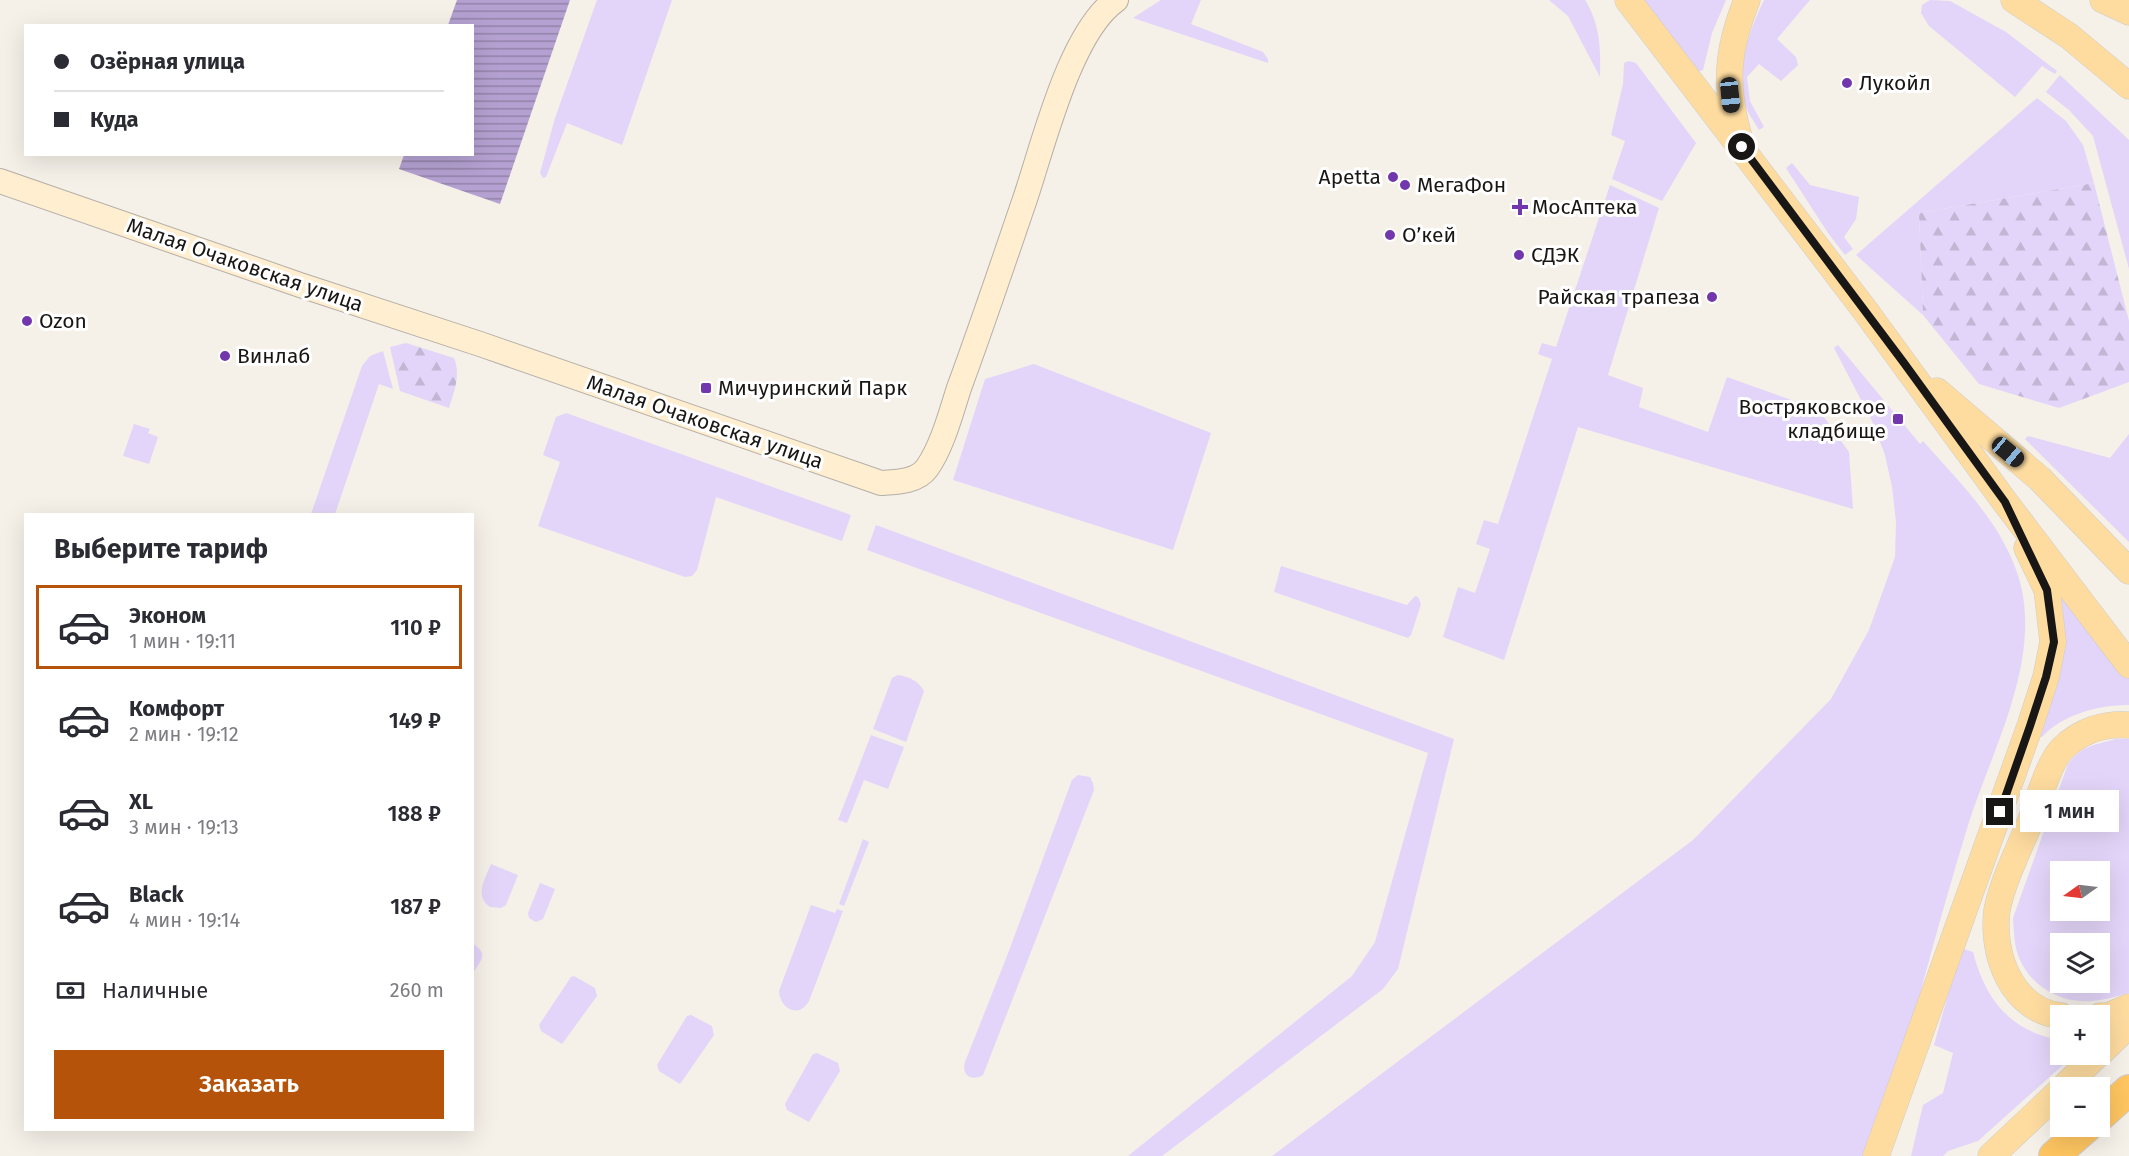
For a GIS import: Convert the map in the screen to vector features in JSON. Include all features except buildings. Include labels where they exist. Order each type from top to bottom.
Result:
[{"type":"highway","points":[[2110,1107],[2129,1090]]},
{"type":"highway","points":[[2054,1156],[2076,1137]]},
{"type":"main road","points":[[1628,0],[1754,163],[2129,665]]},
{"type":"main road","points":[[1747,0],[1739,19],[1731,51],[1728,82],[1731,108],[1740,137],[1754,163]]},
{"type":"main road","points":[[2014,0],[2069,36],[2129,86]]},
{"type":"main road","points":[[2103,0],[2129,12]]},
{"type":"main road","points":[[1904,363],[2040,479],[2129,571]]},
{"type":"main road","points":[[1876,1156],[2030,726],[2046,677],[2054,642],[2047,590],[2005,502]]},
{"type":"main road","points":[[2050,1014],[2020,997],[2007,975],[1997,944],[1997,910],[2012,864],[2060,750],[2081,733],[2116,724],[2129,725]]},
{"type":"main road","points":[[2110,1015],[2129,1007]]},
{"type":"main road","points":[[2110,1043],[2129,1025]]},
{"type":"main road","points":[[2075,1077],[2087,1065]]},
{"type":"main road","points":[[1991,1156],[2050,1100]]},
{"type":"street","name":"Малая Очаковская улица","points":[[0,181],[881,483],[902,482],[926,470],[938,448],[976,343],[1064,81],[1087,33],[1100,15],[1116,0]]},
{"type":"green space","points":[[597,0],[672,0],[622,145],[567,123],[546,177],[543,178],[540,173],[555,118]]},
{"type":"green space","points":[[1161,0],[1201,0],[1191,24],[1263,52],[1268,63],[1133,18]]},
{"type":"green space","points":[[1549,0],[1585,0],[1597,28],[1600,77],[1568,16]]},
{"type":"green space","points":[[1644,0],[1726,0],[1712,33],[1703,70],[1698,72]]},
{"type":"green space","points":[[1764,0],[1810,0],[1777,39],[1796,57],[1798,65],[1781,81],[1759,64],[1747,77],[1750,101],[1764,127],[1759,130],[1745,105],[1742,75],[1749,36]]},
{"type":"green space","points":[[1930,0],[1950,1],[2006,32],[2057,71],[2055,74],[2042,66],[2015,97],[1929,26],[1921,13],[1922,5]]},
{"type":"green space","points":[[1629,61],[1636,63],[1696,143],[1662,201],[1612,179],[1625,141],[1611,135],[1623,84],[1624,63]]},
{"type":"green space","points":[[2060,75],[2129,140],[2129,269],[2093,136],[2069,110],[2046,92]]},
{"type":"green space","points":[[2037,98],[2066,121],[2083,145],[2094,183],[1919,213],[1923,315],[1856,255]]},
{"type":"green space","points":[[1792,163],[1810,185],[1859,197],[1856,219],[1844,237],[1853,249],[1845,255],[1786,168]]},
{"type":"green space","points":[[2094,183],[2129,321],[2129,382],[2059,408],[1979,384],[1923,315],[1919,213]]},
{"type":"green space","points":[[1610,185],[1659,208],[1608,375],[1643,388],[1639,407],[1708,432],[1727,377],[1819,410],[1849,452],[1853,509],[1578,427],[1504,660],[1443,637],[1458,587],[1475,593],[1490,549],[1476,544],[1484,520],[1498,524],[1552,359],[1538,354],[1542,343],[1556,347]]},
{"type":"green space","points":[[406,343],[454,358],[457,377],[449,408],[400,391],[390,347]]},
{"type":"green space","points":[[1838,345],[1920,444],[1923,441],[1980,506],[2013,561],[2020,582],[2025,612],[2024,642],[2011,704],[1969,822],[1940,920],[1913,1023],[1883,1156],[1272,1156],[1693,840],[1831,699],[1869,630],[1895,557],[1896,522],[1885,455],[1873,423],[1834,348]]},
{"type":"green space","points":[[383,351],[393,389],[379,384],[335,513],[311,513],[362,366],[370,356]]},
{"type":"green space","points":[[1034,364],[1211,433],[1173,550],[953,480],[985,379]]},
{"type":"green space","points":[[566,413],[851,515],[842,541],[716,497],[697,570],[692,576],[685,577],[538,526],[560,462],[543,455],[556,417]]},
{"type":"green space","points":[[134,424],[150,429],[148,433],[158,437],[149,464],[123,456]]},
{"type":"green space","points":[[2129,434],[2129,542],[2025,439],[2028,436],[2110,458]]},
{"type":"green space","points":[[876,525],[1454,739],[1398,969],[1383,989],[1162,1156],[1128,1156],[1352,976],[1375,942],[1428,753],[867,550]]},
{"type":"green space","points":[[1281,566],[1407,605],[1415,596],[1418,597],[1421,604],[1411,635],[1408,638],[1274,592]]},
{"type":"green space","points":[[2054,581],[2129,676],[2129,705],[2082,712],[2060,722],[2042,737],[2033,732]]},
{"type":"green space","points":[[898,675],[913,680],[924,691],[906,742],[873,729],[892,678]]},
{"type":"green space","points":[[871,735],[904,747],[888,789],[864,780],[847,823],[838,820]]},
{"type":"green space","points":[[2116,739],[2129,739],[2129,993],[2102,1000],[2081,1001],[2070,1000],[2052,993],[2110,993],[2110,933],[2050,933],[2050,992],[2040,986],[2025,970],[2018,955],[2013,918],[2068,764],[2078,753]]},
{"type":"green space","points":[[1078,775],[1090,777],[1094,790],[983,1075],[975,1078],[968,1076],[964,1067],[965,1062],[1072,780]]},
{"type":"green space","points":[[863,839],[869,842],[844,906],[839,904]]},
{"type":"green space","points":[[491,864],[518,875],[506,905],[501,908],[490,907],[483,898],[482,887]]},
{"type":"green space","points":[[540,883],[555,889],[543,919],[536,922],[529,918],[528,913]]},
{"type":"green space","points":[[811,905],[835,913],[837,909],[843,911],[809,1001],[800,1010],[791,1010],[783,1003],[779,991]]},
{"type":"green space","points":[[474,945],[481,951],[481,961],[474,972]]},
{"type":"green space","points":[[1961,948],[1973,952],[1985,984],[2002,1011],[2027,1029],[2050,1038],[2050,1065],[2063,1065],[1978,1141],[1948,1151],[1943,1156],[1911,1156],[1923,1105],[1943,1093],[1953,1053],[1934,1045]]},
{"type":"green space","points":[[574,976],[595,988],[597,996],[562,1044],[541,1031],[539,1025],[571,977]]},
{"type":"green space","points":[[691,1015],[712,1026],[714,1035],[680,1084],[659,1071],[657,1065],[687,1016]]},
{"type":"green space","points":[[817,1053],[838,1063],[840,1071],[809,1122],[787,1110],[785,1104],[813,1054]]},
{"type":"shaded area","points":[[457,0],[570,0],[500,204],[399,169],[404,156],[474,156],[474,24],[448,24]]},
{"type":"place","name":"Лукойл","points":[[1847,83]]},
{"type":"place","name":"Apetta","points":[[1393,177]]},
{"type":"place","name":"МегаФон","points":[[1405,185]]},
{"type":"place","name":"МосАптека","points":[[1520,207]]},
{"type":"place","name":"О’кей","points":[[1390,235]]},
{"type":"place","name":"СДЭК","points":[[1519,255]]},
{"type":"place","name":"Райская трапеза","points":[[1712,297]]},
{"type":"place","name":"Ozon","points":[[27,321]]},
{"type":"place","name":"Винлаб","points":[[225,356]]},
{"type":"place","name":"Мичуринский Парк","points":[[706,388]]},
{"type":"place","name":"Востряковское кладбище","points":[[1898,419]]},
{"type":"route","points":[[1742,147],[2005,502],[2047,590],[2054,642],[2046,677],[2000,812]]}]
